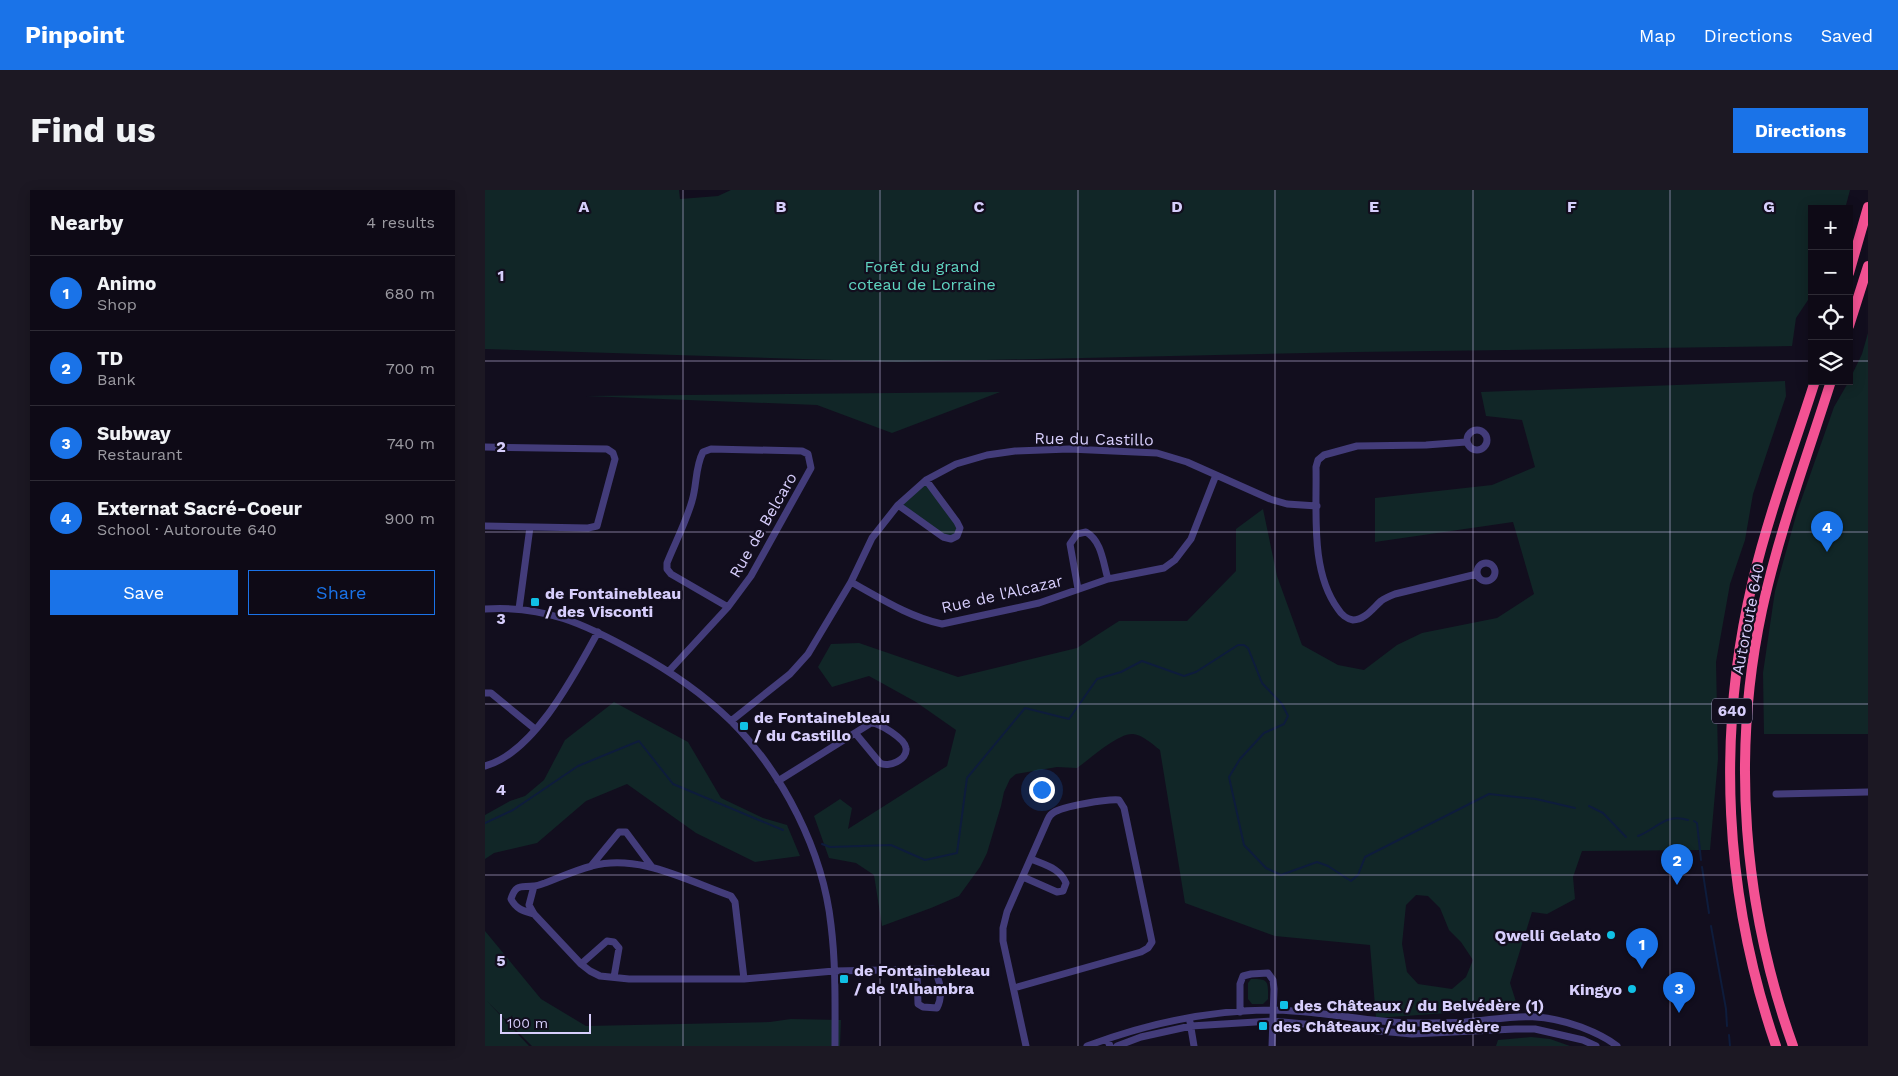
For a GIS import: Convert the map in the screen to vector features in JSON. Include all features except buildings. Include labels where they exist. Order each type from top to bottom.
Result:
[{"type":"highway","points":[[1853,259],[1868,207]]},
{"type":"highway","points":[[1853,313],[1868,266]]},
{"type":"highway","name":"Autoroute 640","points":[[1776,1046],[1750,959],[1737,886],[1730,810],[1730,735],[1738,654],[1754,578],[1814,385]]},
{"type":"highway","name":"Autoroute 640","points":[[1793,1046],[1768,964],[1753,887],[1746,816],[1747,728],[1754,655],[1770,579],[1830,385]]},
{"type":"street","points":[[1467,442],[1357,446],[1324,455],[1318,460],[1316,467],[1318,558],[1326,588],[1333,602],[1342,614],[1351,620],[1359,619],[1368,614],[1383,600],[1395,594],[1477,574]]},
{"type":"street","points":[[485,447],[607,449],[613,453],[615,459],[597,526],[587,528],[485,526]]},
{"type":"street","name":"Rue de Belcaro","points":[[669,671],[728,608],[751,576],[811,468],[808,454],[802,451],[711,449],[703,452],[699,459],[696,486],[667,563],[667,568],[671,574],[728,608]]},
{"type":"street","name":"Rue du Castillo","points":[[731,721],[790,674],[808,654],[851,582],[873,538],[898,505],[926,480],[956,464],[987,455],[1015,451],[1069,449],[1157,453],[1187,462],[1269,499],[1287,504],[1317,506]]},
{"type":"street","name":"Rue de l'Alcazar","points":[[851,582],[926,621],[942,624],[1047,601],[1108,579],[1164,568],[1175,560],[1191,539],[1215,475]]},
{"type":"street","points":[[898,505],[943,537],[951,539],[957,536],[960,528],[957,522],[926,480]]},
{"type":"street","points":[[519,609],[530,526]]},
{"type":"street","name":"Rue de l'Alcazar","points":[[1078,589],[1071,544],[1077,534],[1086,532],[1093,536],[1098,544],[1108,579]]},
{"type":"street","points":[[485,608],[519,609],[561,617],[598,632],[669,671],[700,694],[731,721],[755,750],[778,781],[796,812],[812,848],[825,888],[831,924],[835,971],[835,1046]]},
{"type":"street","points":[[485,766],[515,752],[535,729],[563,694],[598,632]]},
{"type":"street","points":[[485,692],[491,693],[535,729]]},
{"type":"street","points":[[778,781],[871,724],[877,723],[903,742],[905,753],[894,764],[883,766],[856,734]]},
{"type":"street","points":[[1776,794],[1868,792]]},
{"type":"street","points":[[1014,988],[1141,952],[1148,948],[1152,942],[1124,808],[1119,800],[1064,808],[1053,812],[1047,819],[1007,912],[1003,928],[1003,941],[1026,1046]]},
{"type":"street","points":[[591,866],[619,832],[626,832],[652,868]]},
{"type":"street","points":[[1023,877],[1057,892],[1063,891],[1066,883],[1063,876],[1057,870],[1031,859]]},
{"type":"street","points":[[533,914],[520,910],[514,905],[511,899],[513,891],[521,886],[534,886],[591,866],[611,862],[630,862],[652,868],[731,896],[735,902],[744,979]]},
{"type":"street","points":[[534,886],[529,905],[533,914],[581,964],[600,976],[629,979],[744,979],[835,971],[933,969],[937,975],[941,999],[937,1008],[923,1007],[918,1004],[917,970]]},
{"type":"street","points":[[581,964],[607,941],[614,942],[619,948],[614,977]]},
{"type":"street","points":[[1240,1012],[1240,984],[1243,976],[1268,973],[1273,980],[1271,1046]]},
{"type":"street","points":[[1087,1046],[1107,1038],[1189,1017],[1273,1010],[1413,1023],[1465,1022],[1533,1015],[1565,1021],[1604,1037],[1617,1046]]},
{"type":"street","points":[[1189,1017],[1194,1046]]},
{"type":"street","points":[[1117,1046],[1191,1026],[1273,1021],[1412,1034],[1515,1028],[1535,1029],[1597,1046]]},
{"type":"street","points":[[1582,1043],[1587,1030]]},
{"type":"street","points":[[1107,1038],[1110,1046]]},
{"type":"green space","name":"Forêt du grand coteau de Lorraine","points":[[485,190],[679,190],[680,199],[718,196],[731,190],[1850,190],[1846,205],[1808,205],[1808,300],[1796,318],[1792,346],[1355,352],[898,362],[485,349]]},
{"type":"green space","points":[[1868,333],[1868,734],[1764,734],[1763,673],[1775,591],[1797,512],[1834,407],[1847,385],[1853,385],[1853,373],[1862,354]]},
{"type":"green space","points":[[1785,381],[1786,396],[1753,494],[1745,540],[1730,584],[1716,662],[1718,759],[1710,850],[1582,851],[1573,877],[1575,899],[1547,914],[1532,912],[1510,983],[1518,1008],[1376,1018],[1370,945],[1275,936],[1185,903],[1160,750],[1144,738],[1133,734],[1112,742],[1077,768],[1057,767],[1016,774],[1010,779],[1004,792],[987,853],[980,867],[959,896],[882,926],[874,875],[856,863],[829,858],[814,816],[840,799],[852,808],[848,829],[947,766],[956,730],[916,702],[869,676],[832,687],[818,667],[831,644],[859,643],[958,677],[1077,648],[1119,621],[1187,621],[1236,571],[1236,529],[1263,509],[1277,576],[1302,645],[1338,665],[1364,670],[1397,645],[1422,633],[1497,618],[1534,594],[1513,522],[1375,542],[1375,498],[1492,485],[1535,467],[1522,420],[1486,416],[1481,392]],"holes":[[[1416,895],[1428,896],[1440,908],[1449,930],[1461,942],[1473,960],[1466,977],[1452,989],[1418,984],[1407,972],[1402,944],[1406,905]]]},
{"type":"green space","points":[[1000,392],[892,433],[817,405],[586,396]]},
{"type":"green space","points":[[926,480],[960,528],[951,539],[898,505]]},
{"type":"green space","points":[[614,702],[688,742],[721,798],[763,818],[787,825],[800,856],[755,862],[696,833],[627,784],[586,801],[537,843],[494,853],[485,859],[485,815],[510,801],[525,796],[544,780],[565,740]]},
{"type":"green space","points":[[485,931],[541,999],[586,1026],[770,1022],[791,1019],[841,1020],[840,1046],[532,1046],[487,1001],[529,1046],[485,1046]]},
{"type":"green space","points":[[1251,979],[1262,979],[1268,985],[1268,999],[1263,1004],[1252,1004],[1248,999],[1248,983]]},
{"type":"green space","points":[[1531,1037],[1550,1039],[1570,1046],[1496,1046],[1498,1040]]},
{"type":"waterway","points":[[822,844],[830,847],[891,845],[925,860],[957,853],[967,778],[1025,708],[1069,719],[1097,679],[1121,672],[1142,661],[1184,676],[1196,672],[1238,645],[1244,645],[1248,648],[1262,683],[1282,704],[1288,716],[1284,724],[1264,733],[1240,759],[1229,777],[1244,845],[1266,868],[1281,875],[1317,862],[1328,866],[1351,881],[1358,875],[1365,857],[1489,794],[1536,799],[1575,808]]},
{"type":"waterway","points":[[485,823],[513,810],[578,766],[639,741],[673,784],[783,830]]},
{"type":"waterway","points":[[1589,806],[1603,813],[1626,837]]},
{"type":"waterway","points":[[1638,836],[1667,820],[1680,818],[1688,820]]},
{"type":"waterway","points":[[1694,821],[1697,823],[1701,860]]},
{"type":"waterway","points":[[1702,867],[1709,913]]},
{"type":"waterway","points":[[1711,926],[1726,1009],[1727,1026]]},
{"type":"waterway","points":[[1729,1035],[1730,1046]]},
{"type":"place","name":"Externat Sacré-Coeur","points":[[1827,552]]},
{"type":"place","name":"de Fontainebleau / des Visconti","points":[[535,602]]},
{"type":"place","name":"de Fontainebleau / du Castillo","points":[[744,726]]},
{"type":"place","name":"TD","points":[[1677,885]]},
{"type":"place","name":"Qwelli Gelato","points":[[1611,935]]},
{"type":"place","name":"Animo","points":[[1642,969]]},
{"type":"place","name":"de Fontainebleau / de l'Alhambra","points":[[844,979]]},
{"type":"place","name":"Kingyo","points":[[1632,989]]},
{"type":"place","name":"des Châteaux / du Belvédère (1)","points":[[1284,1005]]},
{"type":"place","name":"Subway","points":[[1679,1013]]},
{"type":"place","name":"des Châteaux / du Belvédère","points":[[1263,1026]]}]
